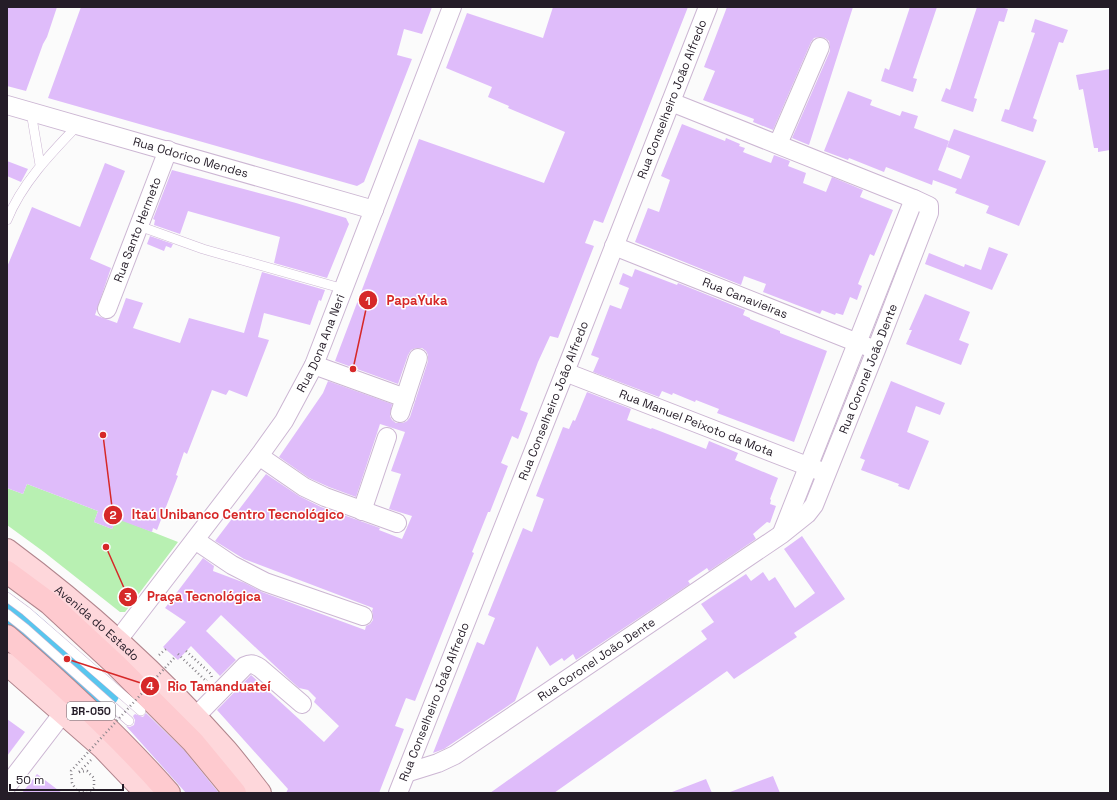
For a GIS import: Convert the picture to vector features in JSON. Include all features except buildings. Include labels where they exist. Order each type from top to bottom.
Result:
[{"type":"highway","name":"Avenida do Estado","points":[[7,572],[49,603],[116,665],[193,742],[235,793]]},
{"type":"highway","name":"BR-050","points":[[7,636],[40,664],[97,718],[136,756],[169,793]]},
{"type":"main road","name":"Avenida do Estado","points":[[7,550],[38,573],[101,625],[153,672],[227,751],[260,793]]},
{"type":"main road","points":[[7,664],[103,748],[146,793]]},
{"type":"street","name":"Rua Dona Ana Neri","points":[[118,640],[196,540],[284,421],[314,365],[452,7]]},
{"type":"street","name":"Rua Conselheiro João Alfredo","points":[[398,793],[708,7]]},
{"type":"street","points":[[778,144],[820,47]]},
{"type":"street","name":"Rua Coronel João Dente","points":[[406,773],[438,763],[455,755],[782,534],[807,514],[814,505],[876,350],[928,213],[929,206],[671,102]]},
{"type":"street","name":"Rua Odorico Mendes","points":[[7,105],[374,210]]},
{"type":"street","name":"Rua Santo Hermeto","points":[[107,309],[168,150]]},
{"type":"street","name":"Rua Coronel João Dente","points":[[782,534],[914,199]]},
{"type":"street","name":"Rua Canavieiras","points":[[614,246],[876,350]]},
{"type":"street","points":[[314,365],[402,405],[418,358]]},
{"type":"street","name":"Rua Manuel Peixoto da Mota","points":[[565,372],[827,473]]},
{"type":"street","points":[[362,511],[387,437]]},
{"type":"street","points":[[259,456],[304,487],[325,497],[397,523]]},
{"type":"street","points":[[196,540],[232,565],[265,582],[363,616]]},
{"type":"street","points":[[195,717],[245,666],[250,664],[255,664],[302,704]]},
{"type":"street","points":[[7,786],[63,713]]},
{"type":"lane","points":[[32,112],[40,165]]},
{"type":"lane","points":[[7,220],[13,207],[40,165],[78,125]]},
{"type":"lane","points":[[139,226],[203,249],[344,289]]},
{"type":"lane","points":[[7,597],[26,611],[141,711]]},
{"type":"lane","points":[[7,614],[26,629],[129,721]]},
{"type":"path","points":[[186,651],[210,674]]},
{"type":"path","points":[[178,654],[206,681]]},
{"type":"path","points":[[79,772],[87,771],[94,778],[94,788],[87,793],[77,791],[72,783],[71,771],[175,657]]},
{"type":"green space","points":[[27,484],[98,511],[94,522],[112,529],[117,518],[178,542],[125,612],[120,612],[7,525],[7,488],[23,494]]},
{"type":"waterway","points":[[7,608],[29,625],[106,693]]},
{"type":"place","name":"PapaYuka","points":[[353,369]]},
{"type":"place","name":"Itaú Unibanco Centro Tecnológico","points":[[103,435]]},
{"type":"place","name":"Praça Tecnológica","points":[[106,547]]},
{"type":"place","name":"Rio Tamanduateí","points":[[67,659]]}]
